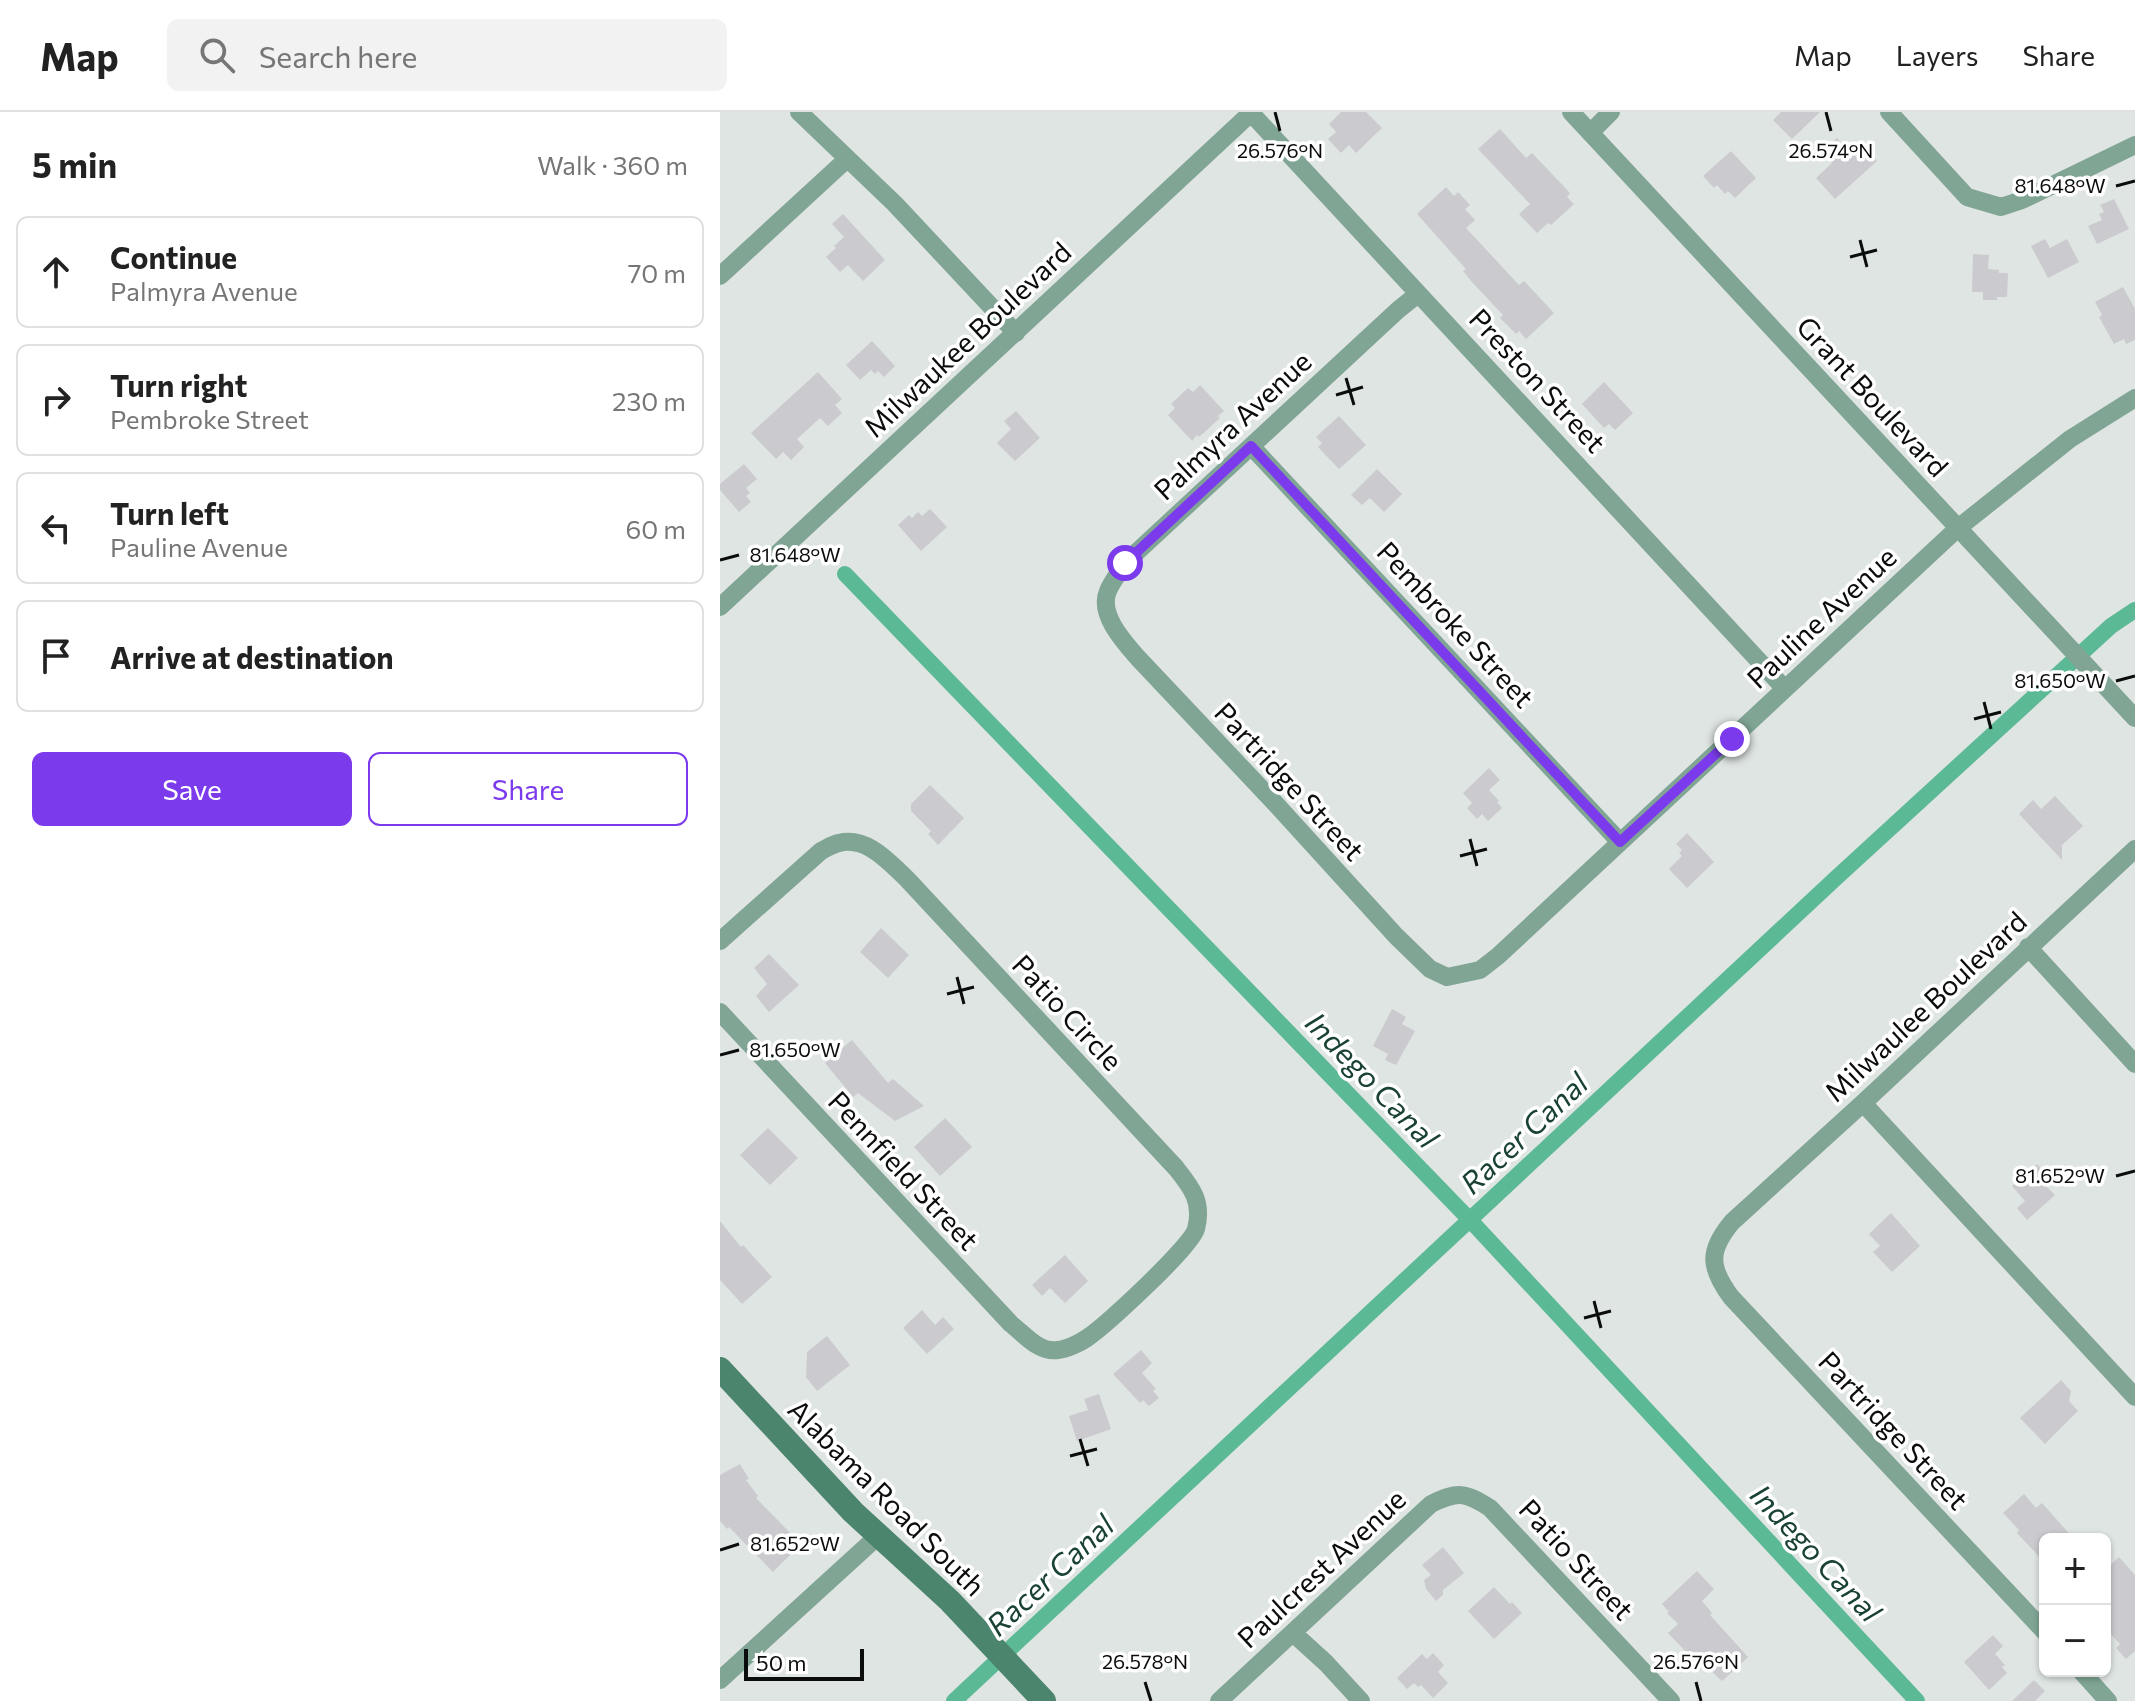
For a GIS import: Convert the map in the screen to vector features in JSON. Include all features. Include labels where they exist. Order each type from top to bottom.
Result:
[{"type":"street","points":[[799,112],[932,242],[1016,333]]},
{"type":"street","name":"Preston Street","points":[[1251,112],[1784,688]]},
{"type":"street","name":"Milwaukee Boulevard","points":[[720,607],[1251,112]]},
{"type":"street","name":"Grant Boulevard","points":[[1571,112],[2130,714]]},
{"type":"street","points":[[1590,133],[1611,112]]},
{"type":"street","points":[[1889,112],[1967,197],[2001,207],[2022,200],[2135,145]]},
{"type":"street","points":[[720,276],[847,159]]},
{"type":"street","name":"Palmyra Avenue","points":[[1106,610],[1106,593],[1125,563],[1418,294]]},
{"type":"street","name":"Pauline Avenue","points":[[1447,977],[1480,970],[1958,528],[2070,439],[2135,398]]},
{"type":"street","name":"Pembroke Street","points":[[1251,446],[1620,842]]},
{"type":"street","name":"Partridge Street","points":[[1106,610],[1124,643],[1396,936],[1430,969],[1447,977]]},
{"type":"street","name":"Patio Circle","points":[[720,941],[821,851],[840,842],[858,842],[881,854],[907,879],[1192,1187],[1199,1206],[1195,1232],[1185,1247],[1084,1341],[1058,1350]]},
{"type":"street","name":"Milwaulee Boulevard","points":[[1714,1259],[1719,1238],[1753,1204],[2135,849]]},
{"type":"street","points":[[2028,947],[2135,1064]]},
{"type":"street","name":"Pennfield Street","points":[[720,1012],[1011,1324],[1040,1348],[1058,1350]]},
{"type":"street","points":[[1863,1103],[2135,1397]]},
{"type":"street","name":"Partridge Street","points":[[1714,1259],[1719,1280],[1731,1297],[2039,1626]]},
{"type":"street","name":"Alabama Road South","points":[[720,1369],[853,1512],[950,1601],[1044,1701]]},
{"type":"street","name":"Paulcrest Avenue","points":[[1219,1701],[1431,1504],[1449,1495],[1470,1496]]},
{"type":"street","name":"Patio Street","points":[[1470,1496],[1490,1508],[1671,1701]]},
{"type":"street","points":[[720,1680],[878,1536]]},
{"type":"street","points":[[1293,1633],[1361,1701]]},
{"type":"street","points":[[2086,1677],[2108,1701]]},
{"type":"building","points":[[1341,112],[1366,112],[1382,128],[1356,153],[1349,145],[1341,153],[1328,139],[1336,132],[1329,124]]},
{"type":"building","points":[[1781,112],[1820,112],[1792,139],[1773,120]]},
{"type":"building","points":[[1500,129],[1526,158],[1532,153],[1570,193],[1567,197],[1574,204],[1537,233],[1519,214],[1530,204],[1478,149]]},
{"type":"building","points":[[1837,138],[1858,157],[1867,149],[1877,161],[1835,199],[1816,178],[1832,163],[1822,152]]},
{"type":"building","points":[[1731,151],[1756,178],[1735,198],[1728,191],[1725,194],[1717,185],[1714,188],[1703,176]]},
{"type":"building","points":[[1446,187],[1454,196],[1458,192],[1470,205],[1465,209],[1475,220],[1466,228],[1519,285],[1524,281],[1554,313],[1526,339],[1500,318],[1503,315],[1417,214]]},
{"type":"building","points":[[2114,199],[2129,229],[2097,244],[2088,226],[2102,220],[2099,214],[2104,212],[2100,205]]},
{"type":"building","points":[[843,214],[885,260],[863,281],[848,265],[840,272],[826,257],[844,237],[832,224]]},
{"type":"building","points":[[2045,239],[2050,248],[2067,239],[2079,262],[2048,278],[2031,246]]},
{"type":"building","points":[[1973,254],[1989,255],[1988,269],[2008,273],[2007,297],[1983,300],[1983,292],[1972,292]]},
{"type":"building","points":[[2123,287],[2135,309],[2135,340],[2126,344],[2124,339],[2114,344],[2099,317],[2102,315],[2095,302]]},
{"type":"building","points":[[872,341],[895,366],[884,377],[878,371],[875,374],[871,370],[860,380],[846,365]]},
{"type":"building","points":[[818,372],[842,399],[835,405],[842,413],[828,426],[820,418],[797,439],[804,447],[791,460],[783,452],[776,459],[751,433]]},
{"type":"building","points":[[1604,382],[1633,413],[1615,430],[1609,424],[1604,428],[1582,404]]},
{"type":"building","points":[[1200,385],[1224,411],[1192,441],[1168,415],[1175,408],[1171,404],[1188,388],[1193,392]]},
{"type":"building","points":[[1016,411],[1040,438],[1015,461],[997,443],[1011,429],[1004,421]]},
{"type":"building","points":[[1339,416],[1366,445],[1339,469],[1318,447],[1322,443],[1316,437]]},
{"type":"building","points":[[744,464],[757,479],[746,488],[750,493],[746,496],[751,502],[739,512],[720,490],[720,484]]},
{"type":"building","points":[[1377,469],[1402,494],[1384,512],[1370,498],[1362,505],[1351,495]]},
{"type":"building","points":[[930,509],[947,527],[921,551],[898,525],[909,515],[912,518],[918,512],[922,516]]},
{"type":"building","points":[[1489,768],[1500,780],[1489,790],[1502,808],[1488,821],[1482,814],[1477,819],[1467,808],[1472,803],[1463,793]]},
{"type":"building","points":[[930,785],[964,818],[938,845],[928,834],[931,831],[911,811],[911,804]]},
{"type":"building","points":[[2055,796],[2083,826],[2062,845],[2062,860],[2019,814],[2033,800],[2041,809]]},
{"type":"building","points":[[1687,833],[1714,862],[1687,888],[1669,869],[1682,856],[1679,853],[1682,850],[1676,844]]},
{"type":"building","points":[[881,928],[909,955],[888,978],[860,952]]},
{"type":"building","points":[[769,954],[799,985],[769,1012],[756,996],[767,984],[754,968]]},
{"type":"building","points":[[1392,1009],[1406,1017],[1402,1024],[1415,1031],[1396,1065],[1385,1060],[1388,1054],[1373,1046]]},
{"type":"building","points":[[852,1040],[888,1083],[893,1079],[924,1106],[895,1121],[858,1093],[853,1097],[825,1063]]},
{"type":"building","points":[[945,1118],[972,1147],[940,1176],[914,1147]]},
{"type":"building","points":[[768,1128],[798,1158],[770,1185],[740,1155]]},
{"type":"building","points":[[2037,1164],[2051,1180],[2045,1185],[2055,1195],[2027,1220],[2017,1208],[2025,1201],[2012,1186]]},
{"type":"building","points":[[1891,1213],[1920,1246],[1892,1272],[1873,1252],[1880,1246],[1869,1234]]},
{"type":"building","points":[[720,1221],[772,1277],[742,1304],[720,1280]]},
{"type":"building","points":[[1065,1255],[1088,1281],[1065,1303],[1050,1288],[1042,1296],[1032,1285]]},
{"type":"building","points":[[922,1310],[935,1325],[943,1317],[954,1329],[927,1354],[903,1328]]},
{"type":"building","points":[[827,1336],[850,1365],[817,1391],[806,1377],[807,1352]]},
{"type":"building","points":[[1141,1350],[1152,1363],[1142,1373],[1156,1389],[1153,1391],[1159,1398],[1149,1406],[1143,1400],[1140,1403],[1113,1374]]},
{"type":"building","points":[[2061,1380],[2071,1391],[2069,1401],[2078,1411],[2045,1444],[2020,1418]]},
{"type":"building","points":[[1099,1394],[1111,1429],[1077,1441],[1069,1416],[1088,1410],[1084,1399]]},
{"type":"building","points":[[740,1464],[749,1479],[746,1480],[758,1496],[756,1498],[801,1544],[773,1572],[720,1521],[720,1475]]},
{"type":"building","points":[[2024,1494],[2036,1508],[2042,1503],[2069,1533],[2039,1533],[2039,1557],[2003,1513]]},
{"type":"building","points":[[1443,1547],[1464,1573],[1443,1590],[1443,1595],[1436,1601],[1426,1589],[1424,1580],[1431,1575],[1422,1565]]},
{"type":"building","points":[[2119,1557],[2135,1575],[2135,1651],[2126,1659],[2116,1648],[2120,1644],[2111,1634],[2111,1564]]},
{"type":"building","points":[[1697,1571],[1714,1589],[1702,1601],[1712,1613],[1710,1615],[1748,1657],[1722,1681],[1705,1665],[1699,1671],[1688,1658],[1690,1656],[1668,1633],[1678,1624],[1662,1604]]},
{"type":"building","points":[[1494,1587],[1522,1613],[1494,1639],[1468,1611]]},
{"type":"building","points":[[1993,1635],[2003,1646],[1995,1654],[2005,1665],[2002,1667],[2007,1673],[1989,1690],[1964,1662]]},
{"type":"building","points":[[1433,1653],[1444,1665],[1438,1672],[1448,1683],[1433,1698],[1421,1685],[1418,1687],[1414,1683],[1407,1689],[1397,1678],[1422,1654],[1427,1659]]},
{"type":"building","points":[[2034,1680],[2045,1691],[2035,1701],[2012,1701]]},
{"type":"waterway","name":"Indego Canal","points":[[845,574],[1470,1220],[1917,1701]]},
{"type":"waterway","name":"Racer Canal","points":[[954,1701],[1836,878],[2111,626],[2135,610]]},
{"type":"route","points":[[1125,563],[1251,446],[1620,842],[1732,739]]}]
